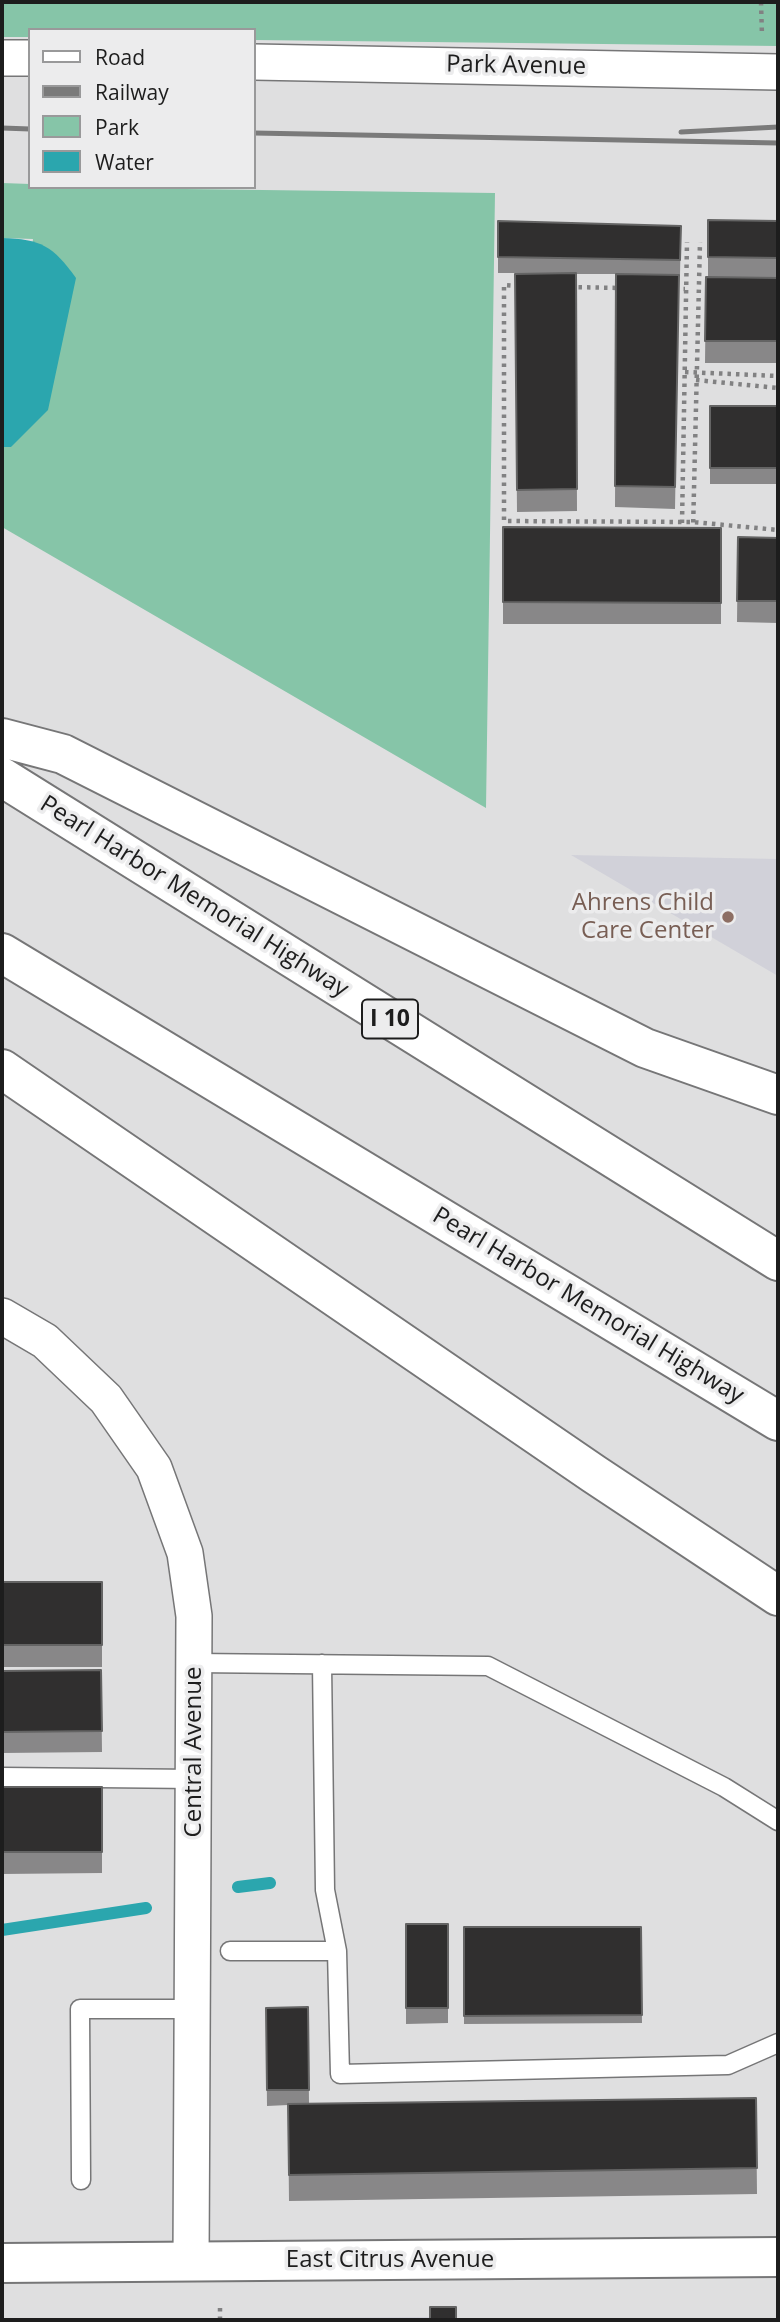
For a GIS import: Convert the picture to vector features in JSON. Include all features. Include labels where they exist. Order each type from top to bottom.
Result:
[{"type":"main road","points":[[2,738],[63,754],[645,1048],[778,1095]]},
{"type":"main road","name":"Pearl Harbor Memorial Highway","points":[[2,777],[778,1261]]},
{"type":"main road","name":"Pearl Harbor Memorial Highway","points":[[2,953],[778,1420]]},
{"type":"main road","points":[[2,1069],[778,1596]]},
{"type":"main road","name":"East Citrus Avenue","points":[[2,2263],[778,2257]]},
{"type":"street","points":[[2,58],[28,58]]},
{"type":"street","name":"Park Avenue","points":[[256,62],[778,72]]},
{"type":"street","name":"Central Avenue","points":[[2,1316],[45,1341],[106,1399],[154,1468],[185,1553],[194,1616],[191,2261]]},
{"type":"lane","points":[[194,1663],[488,1666],[723,1787],[778,1821]]},
{"type":"lane","points":[[322,1664],[325,1890],[337,1951],[340,2074],[728,2066],[778,2043]]},
{"type":"lane","points":[[2,1777],[195,1779]]},
{"type":"lane","points":[[230,1951],[337,1951]]},
{"type":"lane","points":[[81,2180],[80,2009],[194,2009]]},
{"type":"path","points":[[761,2],[761,9]]},
{"type":"path","points":[[682,523],[687,242]]},
{"type":"path","points":[[692,542],[699,242]]},
{"type":"path","points":[[532,286],[504,285],[504,521],[693,522],[778,530]]},
{"type":"path","points":[[560,287],[629,288]]},
{"type":"path","points":[[671,289],[685,289]]},
{"type":"path","points":[[685,372],[778,376]]},
{"type":"path","points":[[696,380],[778,388]]},
{"type":"path","points":[[220,2308],[220,2320]]},
{"type":"shaded area","name":"Ahrens Child Care Center","points":[[571,855],[778,859],[778,976]]},
{"type":"shaded area","points":[[430,2317],[430,2320],[66,2320]]},
{"type":"green space","points":[[2,2],[778,2],[778,46],[256,40],[256,28],[28,28],[28,37],[2,37]]},
{"type":"green space","points":[[2,183],[28,184],[28,189],[495,193],[486,808],[2,527],[2,447],[11,447],[33,239],[2,238]]},
{"type":"water","points":[[2,238],[27,240],[45,246],[60,258],[76,278],[48,410],[11,447],[2,447]]},
{"type":"building","points":[[708,220],[778,221],[778,258],[708,257]]},
{"type":"building","points":[[498,221],[681,226],[680,260],[498,257]]},
{"type":"building","points":[[576,273],[577,489],[517,490],[515,274]]},
{"type":"building","points":[[616,274],[679,275],[675,487],[615,486]]},
{"type":"building","points":[[706,277],[778,278],[778,341],[705,341]]},
{"type":"building","points":[[710,406],[778,406],[778,468],[710,468]]},
{"type":"building","points":[[503,527],[721,528],[721,603],[503,602]]},
{"type":"building","points":[[738,537],[778,538],[778,601],[737,601]]},
{"type":"building","points":[[2,1582],[102,1582],[102,1645],[2,1645]]},
{"type":"building","points":[[101,1670],[102,1731],[2,1732],[2,1671]]},
{"type":"building","points":[[2,1787],[102,1787],[102,1852],[2,1852]]},
{"type":"building","points":[[406,1924],[448,1924],[448,2008],[406,2008]]},
{"type":"building","points":[[464,1927],[641,1927],[642,2015],[464,2016]]},
{"type":"building","points":[[308,2007],[309,2090],[267,2090],[266,2008]]},
{"type":"building","points":[[756,2098],[757,2168],[289,2175],[288,2104]]},
{"type":"building","points":[[430,2307],[456,2307],[456,2320],[430,2320]]},
{"type":"waterway","points":[[238,1887],[270,1883]]},
{"type":"waterway","points":[[2,1930],[146,1908]]},
{"type":"railway","points":[[681,132],[778,127]]},
{"type":"railway","points":[[2,128],[28,129]]},
{"type":"railway","points":[[256,133],[778,143]]},
{"type":"place","name":"Ahrens Child Care Center","points":[[728,917]]}]
